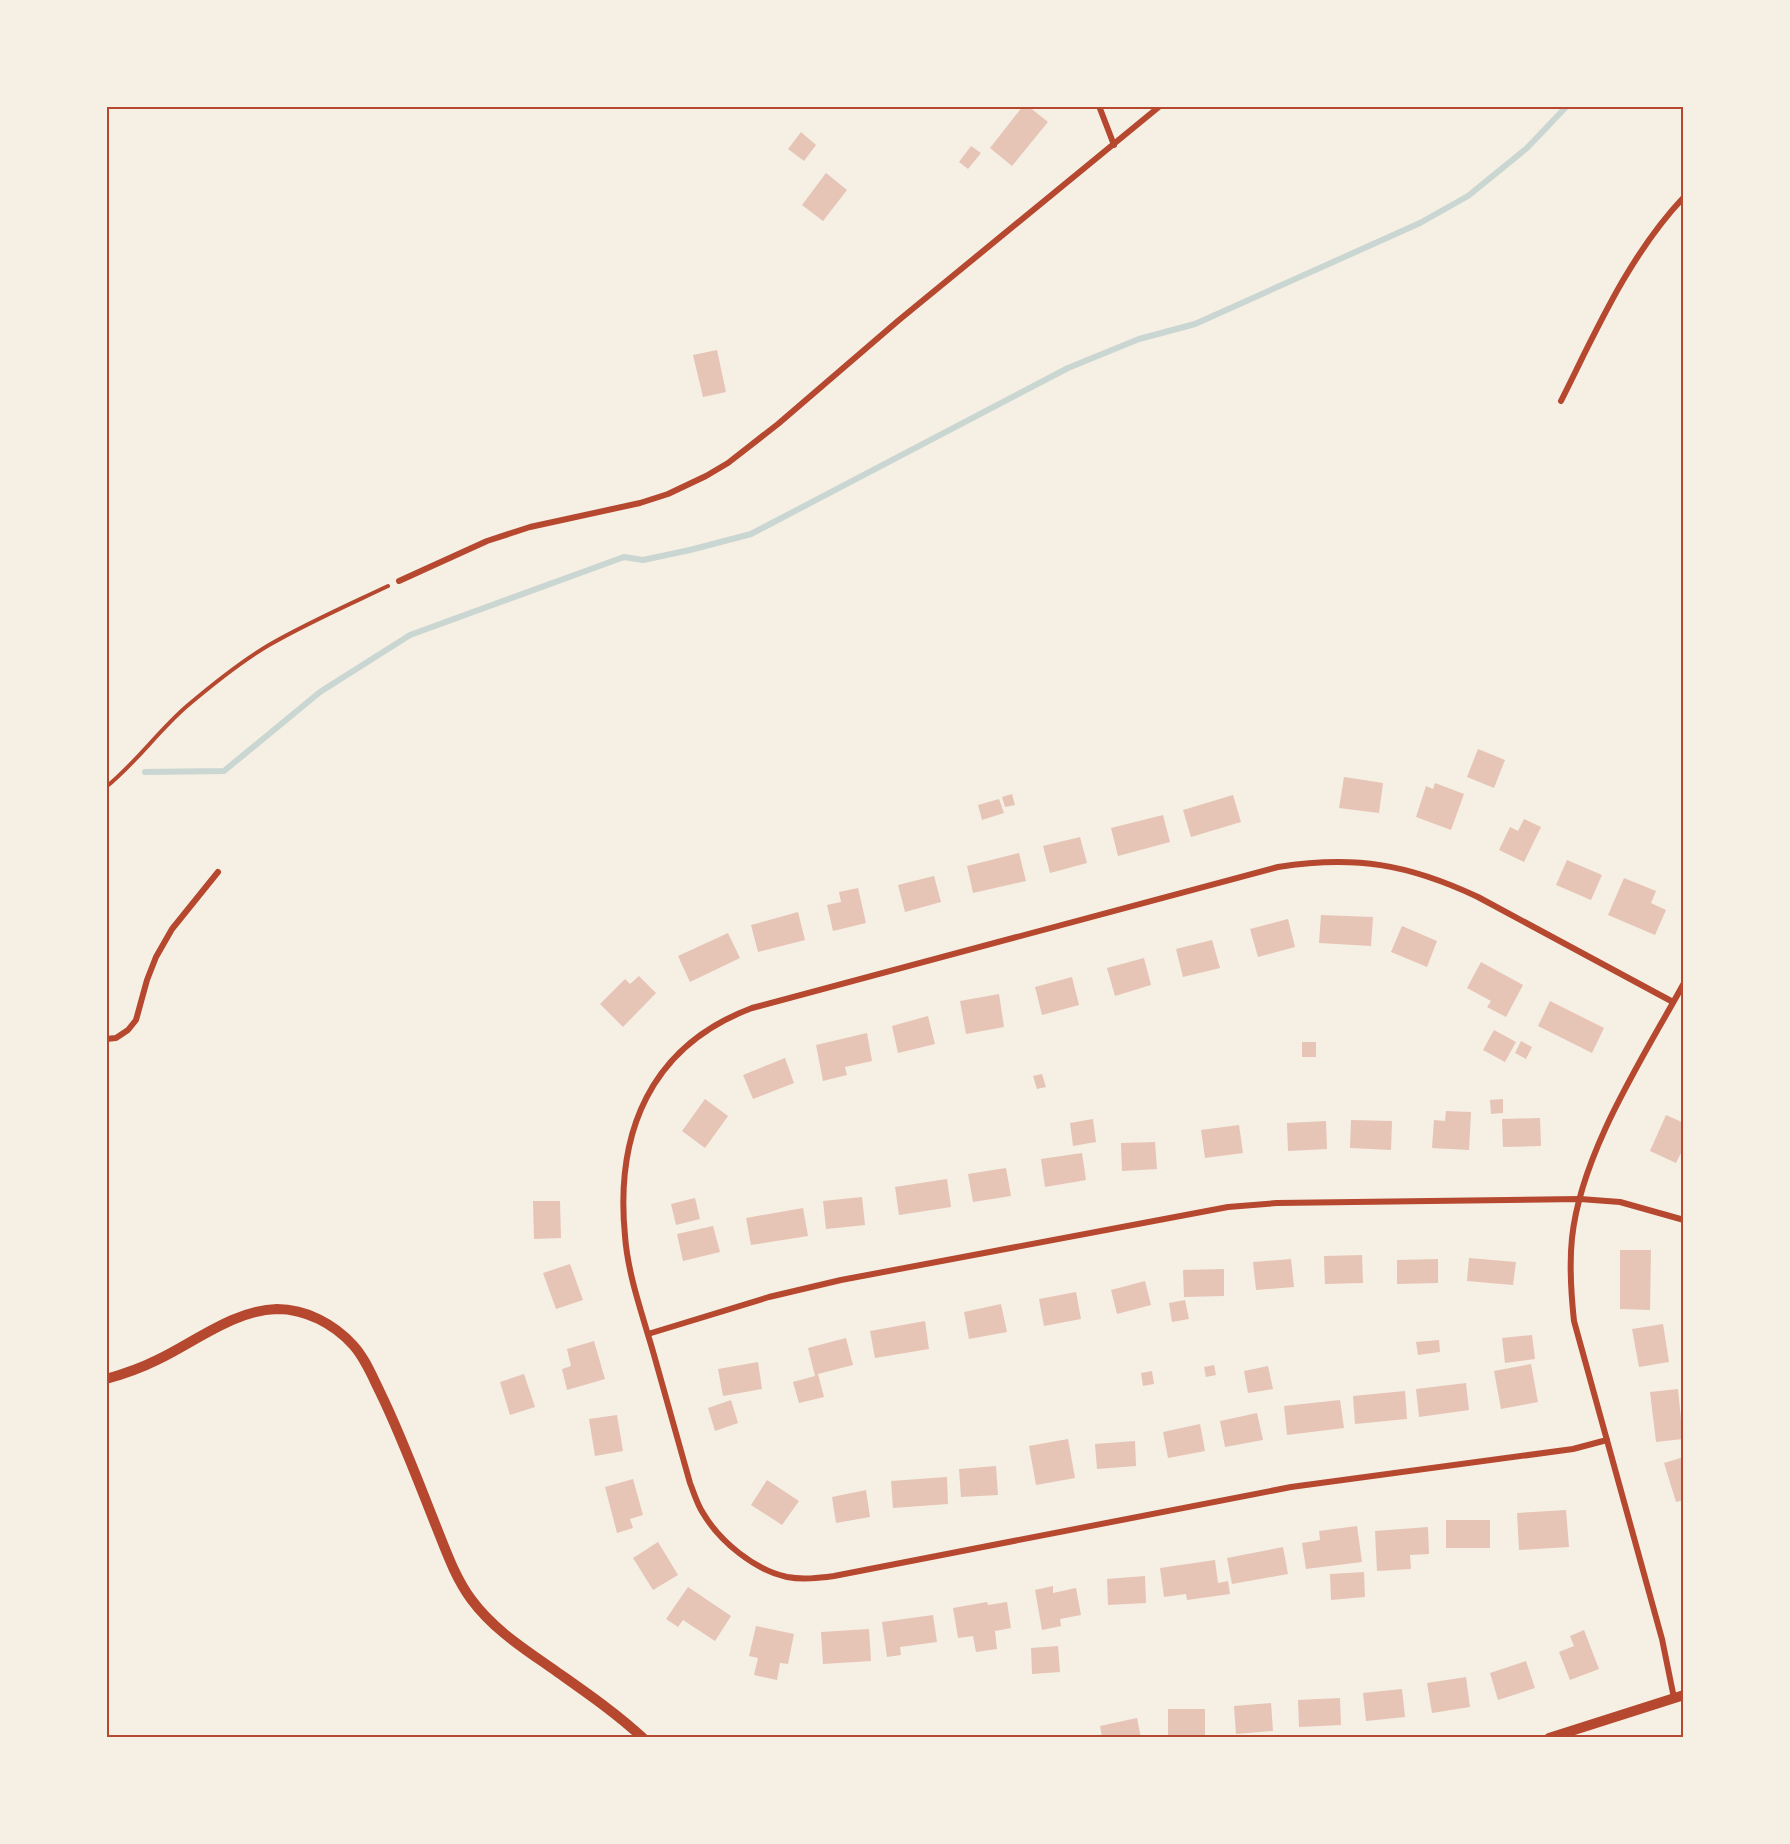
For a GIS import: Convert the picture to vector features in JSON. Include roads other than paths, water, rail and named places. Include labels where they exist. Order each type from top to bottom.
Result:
[{"type":"street","points":[[1099,106],[1114,145]]},
{"type":"street","points":[[399,582],[487,541],[530,527],[640,503],[668,494],[728,464],[1160,106]]},
{"type":"street","points":[[1561,401],[1608,309],[1646,246],[1683,197]]},
{"type":"street","points":[[1607,1440],[1573,1449],[1291,1487],[834,1576],[809,1579],[787,1577],[766,1569],[735,1550],[715,1530],[702,1512],[690,1483],[631,1273],[625,1236],[626,1160],[632,1131],[648,1094],[659,1077],[679,1053],[706,1030],[731,1016],[752,1008],[1278,867],[1342,861],[1380,864],[1417,872],[1448,883],[1489,903],[1673,1002]]},
{"type":"street","points":[[106,1040],[116,1038],[128,1030],[136,1020],[156,957],[172,929],[218,872]]},
{"type":"street","points":[[1549,1737],[1679,1697],[1574,1321],[1570,1284],[1572,1237],[1580,1199],[1596,1152],[1683,982]]},
{"type":"street","points":[[648,1334],[769,1297],[841,1280],[1228,1207],[1289,1203],[1580,1199],[1620,1202],[1683,1220]]},
{"type":"street","points":[[106,1379],[156,1361],[237,1318],[257,1312],[278,1309],[299,1312],[339,1331],[368,1367],[455,1573],[471,1599],[509,1639],[614,1712],[643,1737]]},
{"type":"waterway","points":[[145,772],[224,771],[320,692],[410,635],[624,557],[643,560],[751,534],[1068,368],[1139,339],[1195,324],[1420,223],[1468,196],[1527,148],[1567,106]]}]
